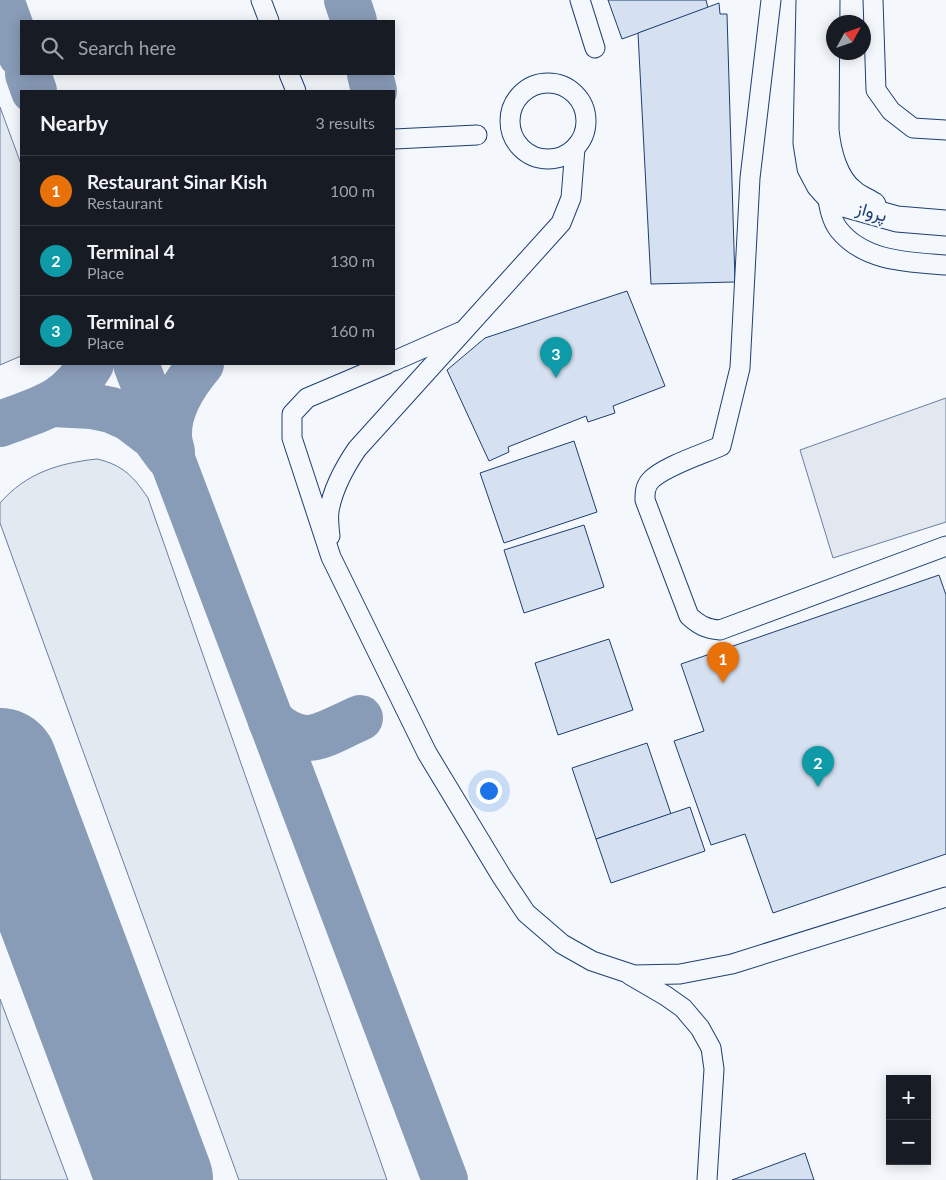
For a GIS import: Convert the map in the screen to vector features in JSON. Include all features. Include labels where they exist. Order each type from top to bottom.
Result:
[{"type":"main road","points":[[809,0],[806,143],[810,168],[826,194]]},
{"type":"main road","name":"پرواز","points":[[827,0],[826,130],[828,149],[839,175],[852,192],[897,219]]},
{"type":"main road","name":"پرواز","points":[[826,194],[840,203],[897,219]]},
{"type":"main road","points":[[897,219],[946,223]]},
{"type":"lane","points":[[260,0],[269,20]]},
{"type":"lane","points":[[580,0],[595,48]]},
{"type":"lane","points":[[771,0],[750,178],[740,368],[721,446],[658,474],[648,483],[644,491],[645,500],[689,616],[698,624],[708,629],[720,630],[946,546]]},
{"type":"lane","points":[[873,0],[876,90],[891,111],[913,128],[946,130]]},
{"type":"lane","points":[[289,75],[296,90]]},
{"type":"lane","points":[[331,557],[329,513],[335,488],[357,449],[561,223],[571,198],[576,148],[586,126],[583,107],[572,92],[562,86],[549,83],[537,84],[517,98],[510,116],[512,135],[519,146],[528,154],[540,159],[553,159],[565,155],[576,148]]},
{"type":"lane","points":[[395,139],[477,135]]},
{"type":"lane","points":[[826,194],[838,229],[851,242],[868,252],[893,260],[946,265]]},
{"type":"lane","points":[[395,361],[466,330]]},
{"type":"lane","points":[[385,365],[307,398],[292,414],[292,438],[331,557],[427,753],[526,913],[562,944],[592,961],[634,975],[680,974],[732,964],[946,897]]},
{"type":"lane","points":[[626,972],[683,1008],[700,1028],[711,1048],[714,1069],[707,1180]]},
{"type":"shaded area","points":[[0,107],[20,161],[20,356],[0,365]]},
{"type":"shaded area","points":[[946,398],[946,522],[833,558],[800,450]]},
{"type":"shaded area","points":[[97,459],[121,468],[133,478],[148,498],[387,1180],[239,1180],[0,523],[0,503],[21,484],[44,471],[56,467]]},
{"type":"shaded area","points":[[0,999],[68,1180],[0,1180]]},
{"type":"building","points":[[608,0],[706,0],[708,8],[622,39]]},
{"type":"building","points":[[719,3],[720,14],[727,14],[735,282],[651,284],[638,33]]},
{"type":"building","points":[[627,291],[665,386],[613,406],[615,413],[588,422],[586,416],[508,447],[509,452],[489,461],[447,370],[485,338]]},
{"type":"building","points":[[574,441],[597,512],[504,543],[480,473]]},
{"type":"building","points":[[584,525],[604,587],[524,613],[504,550]]},
{"type":"building","points":[[939,575],[946,595],[946,854],[773,913],[745,834],[711,845],[674,741],[704,731],[681,664]]},
{"type":"building","points":[[609,639],[633,710],[558,735],[535,663]]},
{"type":"building","points":[[647,743],[671,814],[596,839],[572,768]]},
{"type":"building","points":[[690,807],[705,851],[611,883],[596,839]]},
{"type":"building","points":[[805,1153],[814,1180],[732,1180]]},
{"type":"taxiway","points":[[1,0],[20,52]]},
{"type":"taxiway","points":[[347,0],[354,20]]},
{"type":"taxiway","points":[[28,75],[34,90]]},
{"type":"taxiway","points":[[370,75],[374,90]]},
{"type":"taxiway","points":[[0,424],[41,409],[62,397],[82,378],[90,365]]},
{"type":"taxiway","points":[[136,365],[445,1180]]},
{"type":"taxiway","points":[[172,452],[169,438],[171,416],[184,388],[200,365]]},
{"type":"taxiway","points":[[52,404],[92,406],[111,410],[129,418],[154,437],[168,456]]},
{"type":"taxiway","points":[[271,721],[294,736],[305,738],[325,734],[360,718]]},
{"type":"runway","points":[[0,766],[155,1180]]},
{"type":"place","name":"Terminal 6","points":[[556,378]]},
{"type":"place","name":"Restaurant Sinar Kish","points":[[723,683]]},
{"type":"place","name":"Terminal 4","points":[[818,787]]}]
